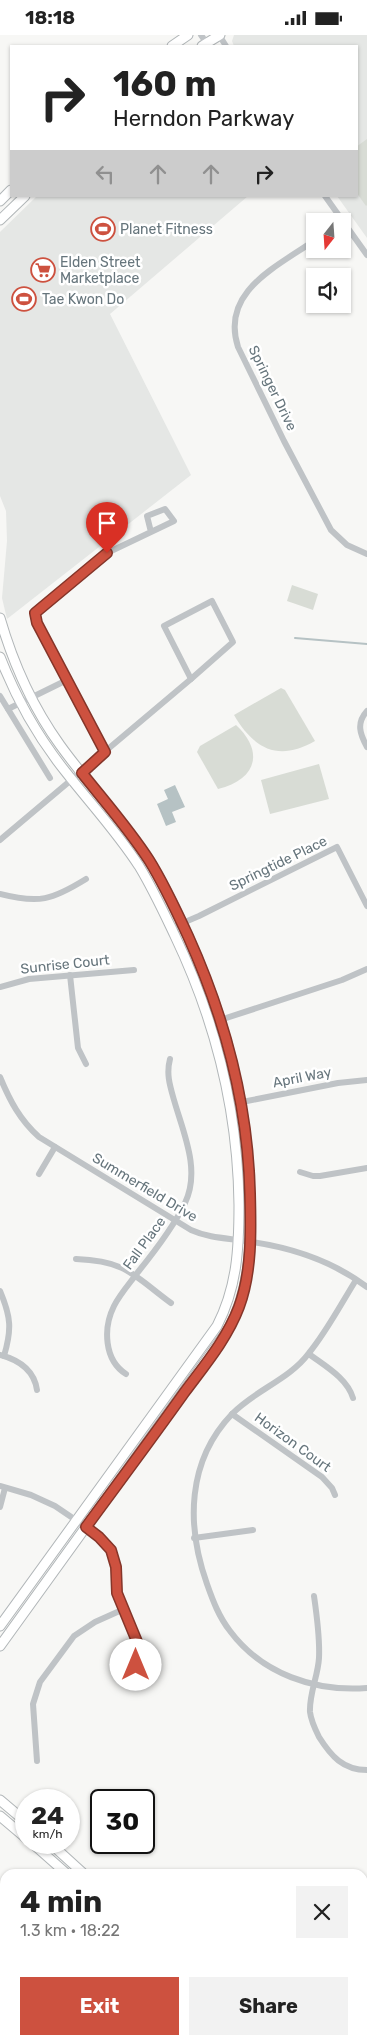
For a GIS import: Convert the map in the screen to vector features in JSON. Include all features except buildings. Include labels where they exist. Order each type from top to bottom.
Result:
[{"type":"main road","points":[[173,45],[188,35]]},
{"type":"main road","points":[[206,45],[219,35]]},
{"type":"main road","points":[[0,201],[10,191]]},
{"type":"main road","points":[[0,220],[24,197]]},
{"type":"main road","points":[[0,618],[31,698],[59,743],[122,821],[147,858],[182,924],[202,967],[221,1019],[242,1102],[249,1162],[250,1241],[244,1289],[239,1308],[228,1330],[0,1646]]},
{"type":"main road","points":[[0,657],[20,703],[38,734],[138,865],[193,975],[210,1023],[229,1094],[234,1130],[238,1187],[238,1240],[234,1283],[217,1326],[0,1626]]},
{"type":"main road","points":[[0,1800],[15,1813]]},
{"type":"main road","points":[[0,1816],[15,1829]]},
{"type":"main road","points":[[44,1854],[61,1869]]},
{"type":"main road","points":[[62,1854],[79,1869]]},
{"type":"street","points":[[201,35],[206,45]]},
{"type":"street","points":[[326,197],[337,213]]},
{"type":"street","points":[[351,233],[367,255]]},
{"type":"street","name":"Springer Drive","points":[[306,246],[268,273],[245,293],[236,311],[234,331],[238,347],[284,441],[331,529],[347,545],[367,554]]},
{"type":"street","points":[[105,752],[37,623],[35,613],[107,553],[151,532]]},
{"type":"street","points":[[0,840],[82,773],[105,752],[191,679],[233,642],[212,601],[164,626],[191,679]]},
{"type":"street","points":[[8,709],[67,681]]},
{"type":"street","points":[[0,696],[50,778]]},
{"type":"street","points":[[367,711],[363,716],[359,729],[367,747]]},
{"type":"street","name":"Springtide Place","points":[[171,928],[337,847],[367,906]]},
{"type":"street","points":[[0,894],[30,900],[46,899],[69,890],[86,879]]},
{"type":"street","points":[[210,1023],[342,980],[367,969]]},
{"type":"street","name":"Sunrise Court","points":[[0,987],[19,981],[134,970]]},
{"type":"street","points":[[70,975],[78,1048],[86,1063]]},
{"type":"street","name":"Fall Place","points":[[126,1375],[116,1366],[109,1349],[107,1333],[113,1307],[175,1221],[190,1192],[192,1171],[168,1080],[170,1059]]},
{"type":"street","name":"Summerfield Drive","points":[[0,1077],[11,1102],[22,1120],[39,1137],[175,1221],[201,1235],[250,1241],[305,1255],[326,1263],[367,1287]]},
{"type":"street","name":"April Way","points":[[242,1102],[338,1083],[367,1080]]},
{"type":"street","points":[[39,1174],[55,1147]]},
{"type":"street","points":[[300,1172],[320,1176],[367,1168]]},
{"type":"street","points":[[76,1259],[106,1261],[127,1269],[171,1303]]},
{"type":"street","points":[[356,1280],[309,1354],[288,1373],[254,1396],[232,1414],[218,1432],[209,1447],[199,1472],[193,1513],[194,1538],[202,1570],[218,1613],[234,1637],[267,1666],[294,1678],[315,1685],[338,1689],[367,1688]]},
{"type":"street","points":[[0,1291],[10,1319],[9,1339],[2,1355],[24,1365],[33,1376],[37,1390]]},
{"type":"street","points":[[309,1354],[342,1380],[351,1391],[353,1398]]},
{"type":"street","name":"Horizon Court","points":[[232,1414],[322,1477],[332,1488],[335,1495]]},
{"type":"street","points":[[0,1507],[3,1487],[43,1499],[77,1520],[99,1537],[111,1550],[116,1567],[117,1593],[138,1644],[139,1652],[136,1665]]},
{"type":"street","points":[[194,1538],[253,1530]]},
{"type":"street","points":[[314,1596],[319,1648],[315,1685],[310,1703],[312,1720],[328,1751],[339,1763],[367,1770]]},
{"type":"street","points":[[37,1761],[33,1704],[40,1682],[74,1636],[95,1622],[124,1609]]},
{"type":"shaded area","points":[[234,35],[367,35],[367,238],[351,213],[338,197],[358,197],[358,45],[234,45],[232,41]]},
{"type":"shaded area","points":[[367,139],[366,206],[358,195],[358,146]]},
{"type":"shaded area","points":[[36,197],[247,197],[110,314],[191,475],[7,619],[2,598],[7,541],[6,511],[0,496],[0,232]]},
{"type":"shaded area","points":[[292,585],[318,594],[313,610],[287,601]]},
{"type":"shaded area","points":[[281,688],[285,690],[315,741],[290,751],[268,749],[259,744],[242,727],[234,715]]},
{"type":"shaded area","points":[[236,725],[251,745],[252,764],[248,772],[241,779],[231,785],[218,789],[197,752],[200,746]]},
{"type":"shaded area","points":[[319,764],[329,799],[270,814],[261,780]]},
{"type":"shaded area","points":[[175,785],[185,807],[172,812],[176,822],[166,826],[157,804],[168,799],[164,790]]},
{"type":"waterway","points":[[295,638],[367,644]]},
{"type":"place","name":"Planet Fitness","points":[[103,229]]},
{"type":"place","name":"Elden Street Marketplace","points":[[43,270]]},
{"type":"place","name":"Tae Kwon Do","points":[[24,299]]},
{"type":"route","points":[[107,553],[39,608],[35,613],[37,623],[105,752],[82,773],[122,821],[154,868],[202,967],[215,1001],[226,1033],[242,1102],[249,1162],[250,1198],[247,1277],[242,1299],[234,1320],[209,1359],[86,1527],[106,1543],[111,1550],[116,1567],[117,1593],[138,1644],[139,1652],[136,1665]]}]
